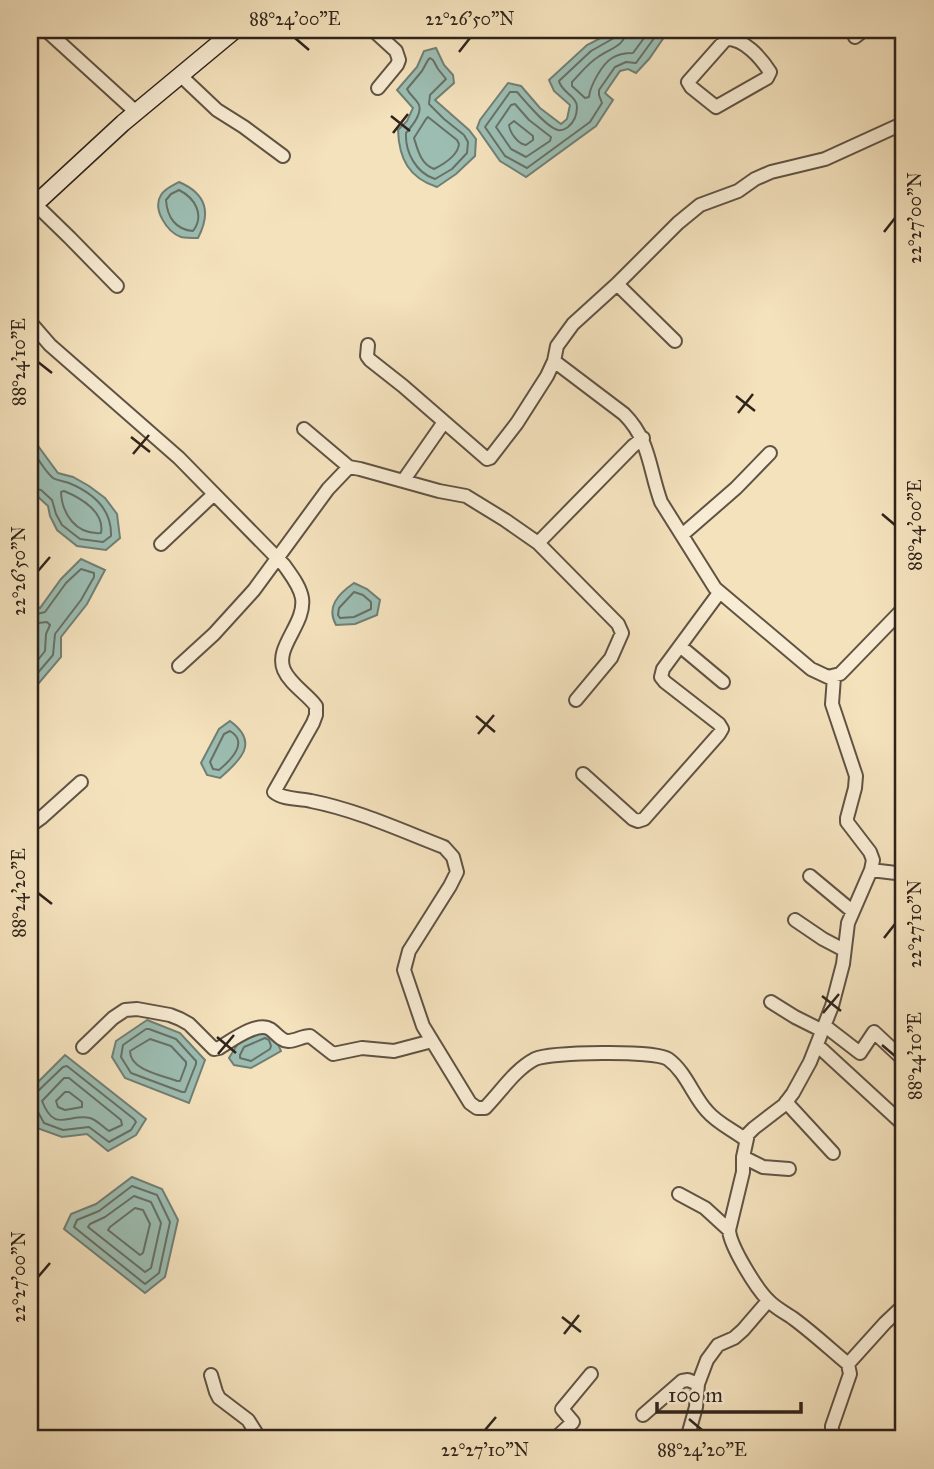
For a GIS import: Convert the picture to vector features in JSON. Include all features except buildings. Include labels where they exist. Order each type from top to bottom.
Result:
[{"type":"main road","points":[[32,206],[136,112],[235,30]]},
{"type":"street","points":[[46,30],[136,112]]},
{"type":"street","points":[[373,30],[396,51],[400,60],[378,88]]},
{"type":"street","points":[[722,35],[743,43],[770,72],[767,78],[716,107],[688,82],[722,35]]},
{"type":"street","points":[[180,75],[217,110],[283,156]]},
{"type":"street","points":[[368,345],[370,360],[487,459],[490,458],[517,424],[547,376],[557,346],[573,324],[700,205],[738,191],[755,178],[825,159],[904,123]]},
{"type":"street","points":[[32,206],[70,237],[117,286]]},
{"type":"street","points":[[617,284],[675,341]]},
{"type":"street","points":[[30,322],[50,345],[179,458],[276,557],[292,577],[302,598],[302,607],[298,623],[282,654],[282,664],[285,672],[316,706],[316,715],[274,792],[284,797],[333,805],[359,814],[444,847],[453,857],[457,872],[409,951],[404,970],[424,1026],[470,1103],[477,1108],[485,1108],[512,1078],[538,1058],[552,1055],[622,1053],[662,1056],[681,1073],[706,1111],[746,1140]]},
{"type":"street","points":[[554,361],[633,423],[643,438],[661,502],[719,593],[811,668],[823,676],[834,677],[846,670],[904,608]]},
{"type":"street","points":[[403,481],[444,422]]},
{"type":"street","points":[[304,429],[349,467],[466,496],[538,543],[621,628],[622,633],[611,658],[576,700]]},
{"type":"street","points":[[538,543],[643,438]]},
{"type":"street","points":[[682,535],[736,488],[770,453]]},
{"type":"street","points":[[179,666],[239,607],[328,489],[349,467]]},
{"type":"street","points":[[161,544],[214,494]]},
{"type":"street","points":[[583,774],[638,821],[643,819],[719,734],[722,729],[719,724],[661,677],[663,669],[719,593]]},
{"type":"street","points":[[680,646],[723,682]]},
{"type":"street","points":[[834,677],[832,704],[856,776],[847,822],[873,860],[848,923],[837,989],[817,1045],[801,1079],[786,1102],[754,1128],[746,1140],[743,1172],[729,1230],[737,1253],[768,1301],[848,1364],[850,1374],[832,1426],[832,1433],[837,1439]]},
{"type":"street","points":[[30,826],[81,782]]},
{"type":"street","points":[[871,870],[896,873],[904,869]]},
{"type":"street","points":[[810,876],[852,912]]},
{"type":"street","points":[[794,920],[844,950]]},
{"type":"street","points":[[771,1002],[795,1017],[824,1028],[860,1053],[874,1032],[904,1060]]},
{"type":"street","points":[[83,1047],[113,1018],[125,1010],[136,1009],[170,1014],[180,1019],[214,1049],[261,1027],[266,1027],[285,1041],[310,1037],[333,1054],[362,1048],[394,1051],[432,1041]]},
{"type":"street","points":[[817,1045],[904,1125]]},
{"type":"street","points":[[786,1102],[833,1153]]},
{"type":"street","points":[[743,1157],[763,1167],[789,1169]]},
{"type":"street","points":[[679,1194],[705,1208],[729,1230]]},
{"type":"street","points":[[687,1439],[696,1408],[698,1384],[712,1351],[738,1335],[768,1301]]},
{"type":"street","points":[[848,1364],[904,1305]]},
{"type":"street","points":[[563,1439],[559,1435],[573,1422],[562,1409],[592,1374]]},
{"type":"street","points":[[211,1375],[219,1398],[248,1420],[260,1439]]},
{"type":"street","points":[[643,1415],[682,1381],[698,1384]]},
{"type":"water","points":[[616,30],[669,30],[636,73],[628,69],[620,71],[605,93],[613,100],[596,126],[526,177],[500,161],[477,128],[508,83],[521,86],[540,108],[561,124],[567,119],[570,105],[554,91],[549,80],[587,45]]},
{"type":"water","points":[[436,48],[444,65],[453,75],[454,83],[435,100],[476,139],[475,156],[437,187],[413,173],[403,158],[398,130],[407,121],[413,108],[397,90],[417,67],[424,51]]},
{"type":"water","points":[[179,182],[196,192],[204,205],[204,220],[198,238],[176,234],[162,219],[158,207],[161,195]]},
{"type":"water","points":[[30,435],[58,473],[73,477],[89,486],[105,498],[117,514],[120,538],[106,550],[77,546],[57,530],[48,506],[37,496],[30,494]]},
{"type":"water","points":[[81,559],[105,570],[87,604],[61,637],[61,657],[33,690],[30,687],[30,601],[40,608],[61,579]]},
{"type":"water","points":[[354,583],[380,600],[377,615],[355,624],[336,625],[332,612],[335,601]]},
{"type":"water","points":[[230,721],[244,736],[244,750],[235,764],[220,778],[207,775],[201,763],[219,729]]},
{"type":"water","points":[[147,1020],[180,1033],[205,1060],[189,1103],[125,1078],[112,1057],[116,1041]]},
{"type":"water","points":[[271,1028],[281,1051],[251,1068],[234,1065],[229,1058],[239,1042]]},
{"type":"water","points":[[65,1055],[146,1119],[136,1135],[108,1151],[87,1134],[62,1137],[37,1128],[30,1108],[30,1090]]},
{"type":"water","points":[[132,1177],[162,1189],[178,1220],[165,1277],[145,1293],[64,1229],[71,1214],[96,1204]]}]
